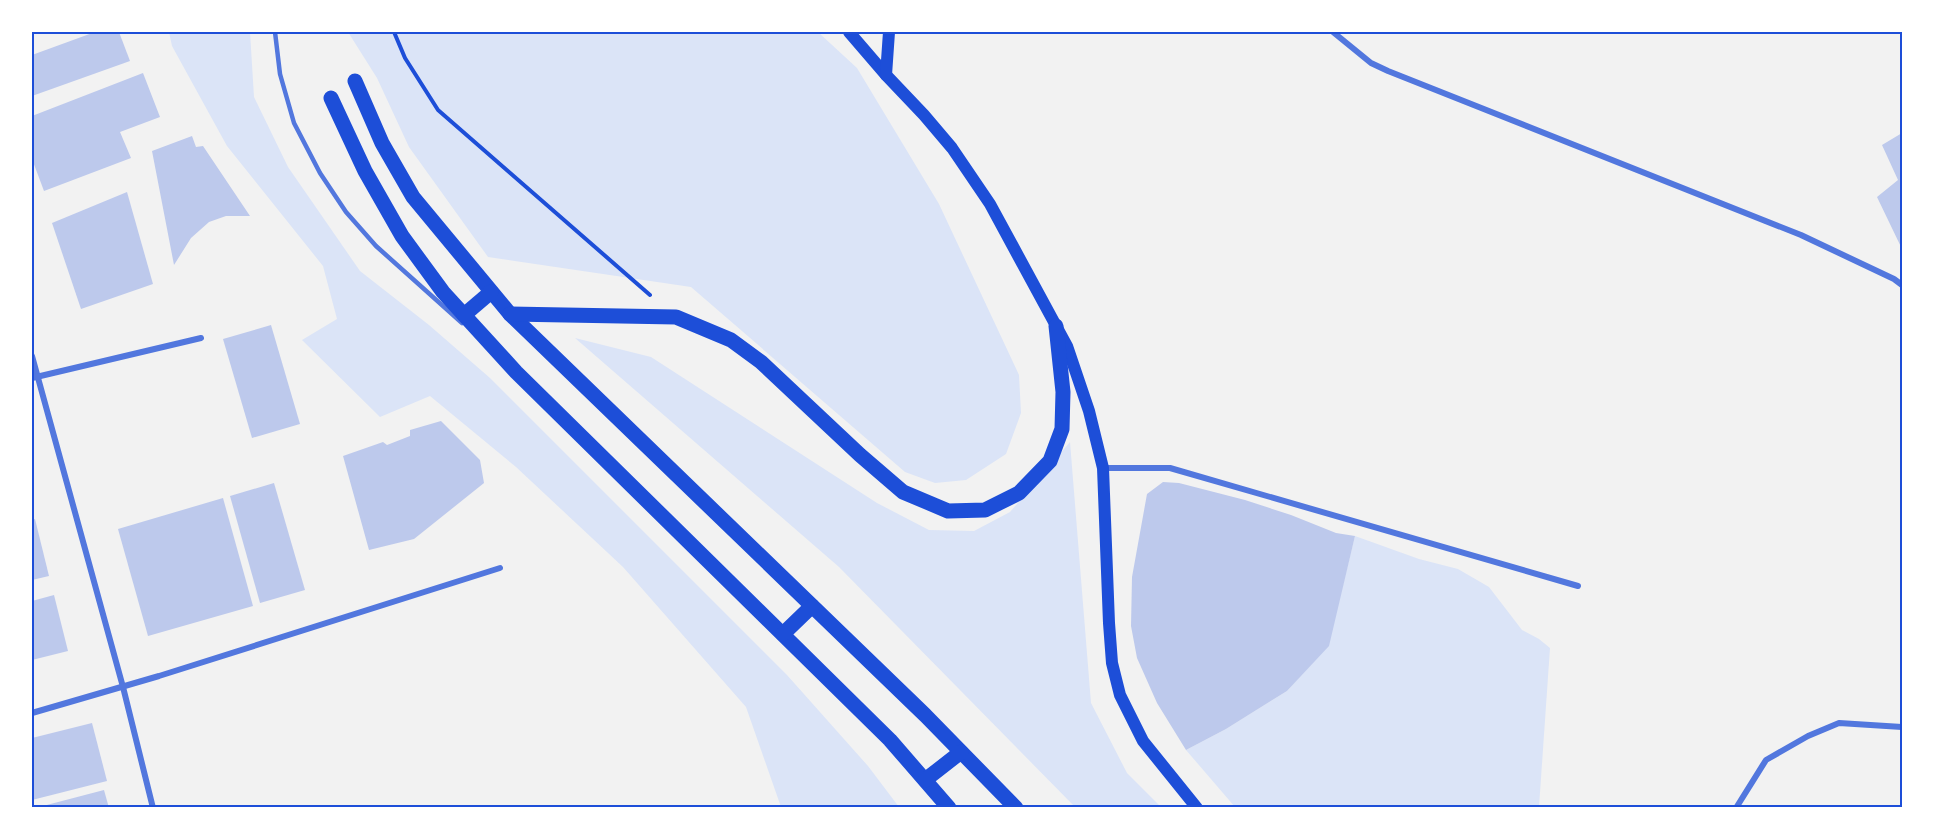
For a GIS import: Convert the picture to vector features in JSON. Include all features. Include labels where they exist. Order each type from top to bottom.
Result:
[{"type":"main road","points":[[849,32],[952,148],[990,204],[1067,346],[1089,411],[1103,468],[1109,623],[1112,663],[1120,695],[1143,741],[1197,807]]},
{"type":"main road","points":[[862,32],[866,51]]},
{"type":"main road","points":[[886,75],[889,32]]},
{"type":"main road","points":[[355,81],[382,143],[413,196],[510,314],[1016,807]]},
{"type":"main road","points":[[331,98],[365,171],[402,236],[443,292],[516,372],[890,740],[949,807]]},
{"type":"main road","points":[[464,315],[492,292]]},
{"type":"main road","points":[[510,314],[676,317],[731,340],[761,362],[903,492],[948,511],[985,510],[1019,493],[1050,461],[1062,429],[1063,392],[1056,326]]},
{"type":"main road","points":[[783,634],[812,606]]},
{"type":"main road","points":[[890,740],[939,807]]},
{"type":"main road","points":[[925,780],[962,752]]},
{"type":"street","points":[[1333,32],[1371,63],[1388,71],[1801,235],[1894,279],[1902,285]]},
{"type":"street","points":[[35,377],[201,338]]},
{"type":"street","points":[[32,356],[35,377],[123,687],[153,807]]},
{"type":"street","points":[[1103,468],[1170,468],[1578,586]]},
{"type":"street","points":[[32,713],[123,687],[500,568]]},
{"type":"street","points":[[1736,807],[1766,760],[1808,736],[1839,723],[1902,727]]},
{"type":"lane","points":[[275,32],[280,74],[294,123],[320,173],[346,212],[376,246],[516,372]]},
{"type":"path","points":[[394,32],[405,58],[438,110],[676,317]]},
{"type":"shaded area","points":[[169,32],[250,32],[254,97],[288,167],[360,271],[429,325],[490,378],[787,675],[868,766],[899,807],[781,807],[746,707],[623,567],[516,467],[430,396],[380,417],[302,340],[337,319],[323,266],[227,146],[172,46]]},
{"type":"shaded area","points":[[348,32],[818,32],[857,68],[939,204],[1019,375],[1021,413],[1006,454],[966,480],[935,483],[905,472],[691,287],[488,257],[409,147],[377,78]]},
{"type":"shaded area","points":[[575,338],[651,357],[877,503],[929,530],[974,531],[1010,512],[1070,442],[1091,703],[1127,773],[1161,807],[1075,807],[839,567]]},
{"type":"shaded area","points":[[1355,536],[1419,559],[1458,569],[1489,587],[1522,630],[1550,648],[1539,807],[1235,807],[1186,750],[1226,729],[1287,691],[1328,646]]},
{"type":"building","points":[[95,32],[119,32],[130,61],[32,96],[32,55]]},
{"type":"building","points":[[143,73],[160,117],[120,132],[131,158],[44,191],[32,159],[32,116]]},
{"type":"building","points":[[1902,133],[1902,249],[1877,197],[1898,180],[1882,145]]},
{"type":"building","points":[[192,136],[196,147],[203,146],[250,216],[226,216],[209,222],[191,238],[174,265],[152,151]]},
{"type":"building","points":[[127,192],[153,284],[81,309],[52,223]]},
{"type":"building","points":[[271,325],[300,424],[252,438],[223,339]]},
{"type":"building","points":[[441,421],[480,460],[484,483],[414,539],[369,550],[343,456],[383,442],[387,445],[410,436],[410,430]]},
{"type":"building","points":[[1163,482],[1179,483],[1245,500],[1336,533],[1355,536],[1329,646],[1287,691],[1226,729],[1186,750],[1157,703],[1137,658],[1131,626],[1132,577],[1147,494]]},
{"type":"building","points":[[274,483],[305,590],[260,603],[230,496]]},
{"type":"building","points":[[223,498],[253,606],[148,636],[118,529]]},
{"type":"building","points":[[35,519],[49,576],[32,580],[32,520]]},
{"type":"building","points":[[54,595],[68,651],[32,660],[32,601]]},
{"type":"building","points":[[92,723],[107,781],[32,800],[32,738]]},
{"type":"building","points":[[104,790],[109,808],[39,807]]}]
